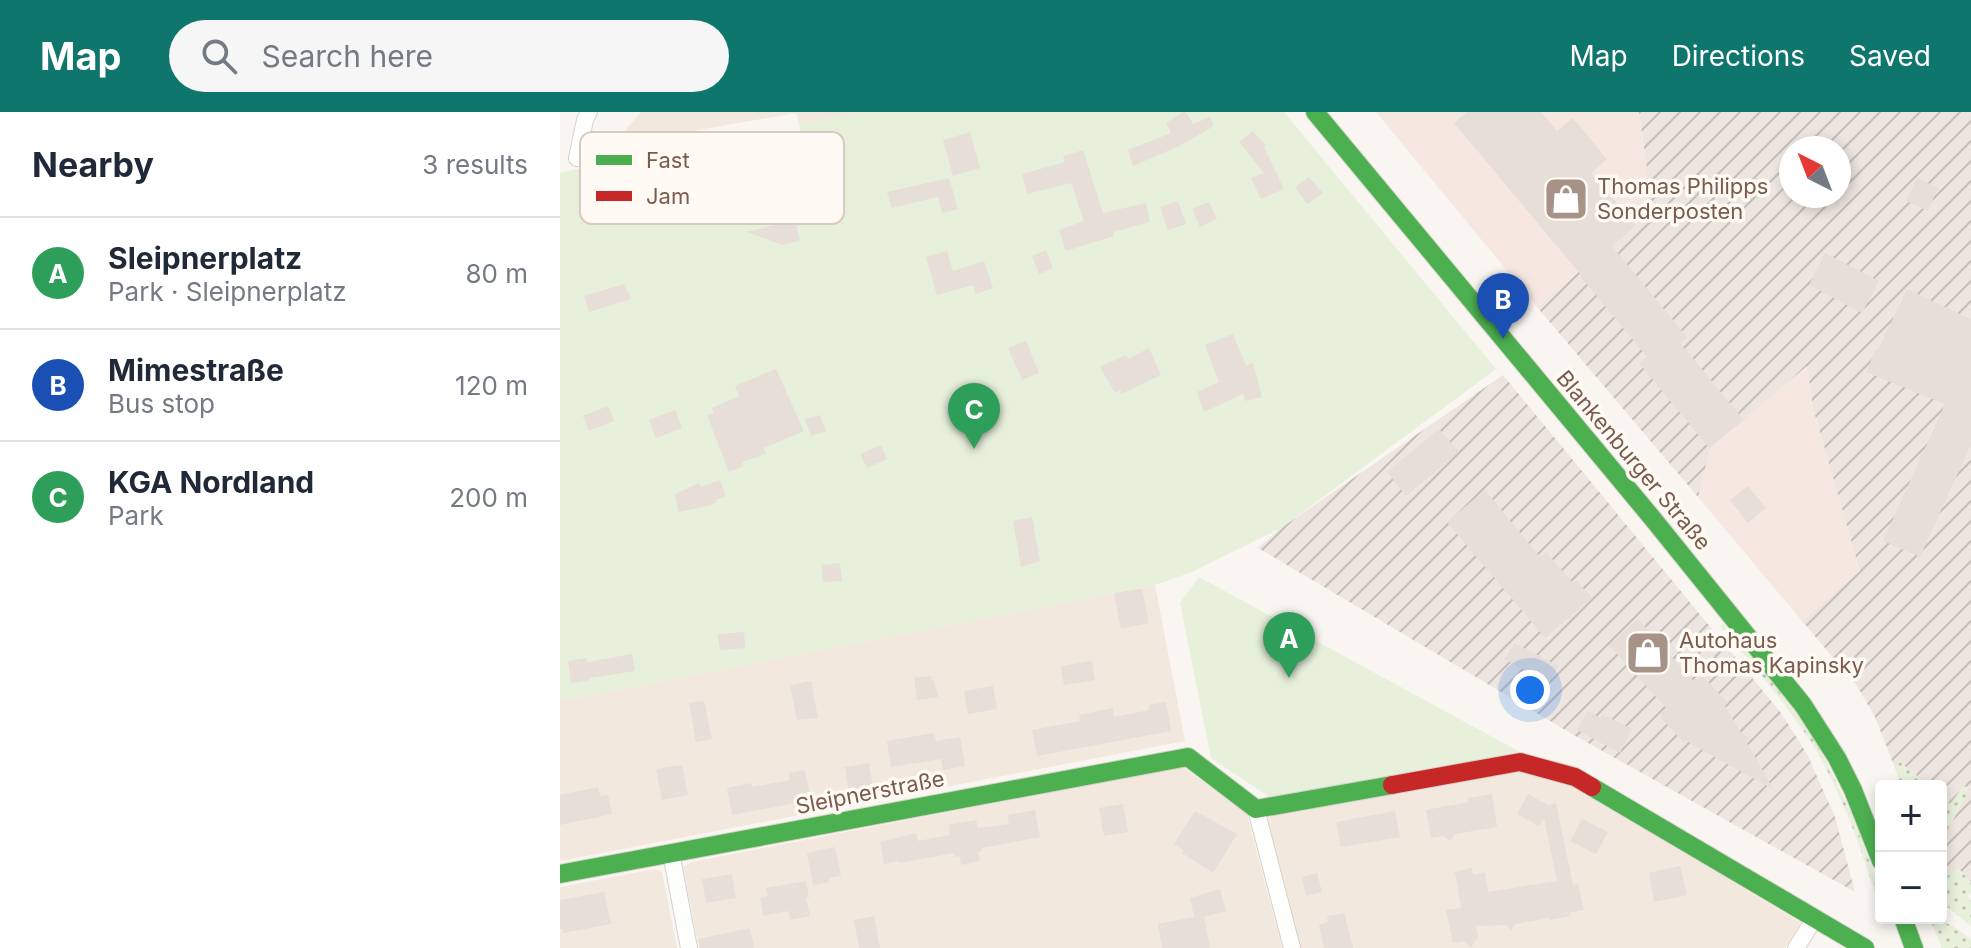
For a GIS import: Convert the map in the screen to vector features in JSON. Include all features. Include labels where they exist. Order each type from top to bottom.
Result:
[{"type":"street","points":[[582,132],[589,112]]},
{"type":"street","name":"Blankenburger Straße","points":[[1315,112],[1785,681],[1837,758],[1877,852]]},
{"type":"street","points":[[577,158],[580,144]]},
{"type":"street","name":"Sleipnerstraße","points":[[560,874],[1188,757],[1256,809]]},
{"type":"street","points":[[1292,948],[1256,809],[1520,762],[1575,777],[1865,948]]},
{"type":"street","points":[[671,853],[689,948]]},
{"type":"street","points":[[1796,948],[1815,918]]},
{"type":"street","points":[[1905,924],[1914,948]]},
{"type":"shaded area","points":[[641,112],[863,112],[799,124],[796,113],[687,132],[624,132]]},
{"type":"shaded area","points":[[1376,112],[1639,112],[1647,170],[1639,222],[1537,307]]},
{"type":"shaded area","points":[[1639,112],[1971,112],[1971,882],[1959,869],[1947,874],[1947,780],[1900,780],[1875,717],[1857,686],[1802,621],[1860,571],[1813,408],[1807,366],[1710,448],[1698,497],[1537,307],[1639,222],[1647,169]]},
{"type":"shaded area","points":[[1807,365],[1813,408],[1860,571],[1802,621],[1698,497],[1709,448]]},
{"type":"shaded area","points":[[1503,375],[1781,713],[1807,754],[1835,817],[1855,892],[1572,734],[1258,548],[1281,528]]},
{"type":"shaded area","points":[[1155,585],[1185,741],[560,861],[560,701]]},
{"type":"shaded area","points":[[1183,767],[1247,814],[1282,948],[699,948],[683,865],[691,862]]},
{"type":"shaded area","points":[[1521,770],[1574,787],[1801,923],[1785,948],[1298,948],[1267,824],[1269,817]]},
{"type":"shaded area","points":[[655,869],[662,872],[677,948],[560,948],[560,887]]},
{"type":"green space","points":[[863,112],[1284,112],[1496,369],[1281,528],[1192,572],[1155,585],[560,701],[560,173],[580,169],[580,224],[844,224],[844,132],[800,132],[799,124]]},
{"type":"green space","points":[[1199,577],[1520,752],[1271,798],[1211,758],[1180,603]]},
{"type":"green space","points":[[1723,624],[1791,704],[1820,749],[1852,815],[1875,876],[1875,893],[1851,824],[1811,742],[1720,626]]},
{"type":"green space","points":[[1900,762],[1922,780],[1900,780],[1895,768]]},
{"type":"green space","points":[[1961,786],[1968,787],[1965,799],[1947,830],[1947,801],[1950,804]]},
{"type":"green space","points":[[1959,869],[1971,882],[1971,893],[1968,895],[1971,901],[1971,926],[1947,907],[1949,875]]},
{"type":"green space","points":[[1932,924],[1947,924],[1971,940],[1971,948],[1942,948]]},
{"type":"building","points":[[1183,112],[1193,124],[1210,117],[1214,126],[1179,146],[1133,166],[1128,150],[1171,133],[1166,123]]},
{"type":"building","points":[[1467,112],[1541,112],[1557,131],[1573,118],[1607,159],[1591,173],[1636,225],[1612,246],[1687,337],[1680,343],[1744,420],[1709,448],[1639,363],[1647,357],[1454,123]]},
{"type":"building","points":[[1253,131],[1266,146],[1284,189],[1261,199],[1251,178],[1264,173],[1239,142]]},
{"type":"building","points":[[970,132],[980,168],[953,176],[943,140]]},
{"type":"building","points":[[1083,150],[1103,213],[1146,203],[1150,222],[1113,232],[1114,236],[1066,251],[1059,230],[1084,221],[1071,183],[1027,194],[1022,174],[1065,162],[1063,156]]},
{"type":"building","points":[[1309,177],[1323,193],[1307,204],[1295,187]]},
{"type":"building","points":[[949,178],[958,209],[942,213],[938,197],[892,208],[887,192]]},
{"type":"building","points":[[1917,178],[1938,188],[1928,211],[1906,201]]},
{"type":"building","points":[[1178,201],[1186,224],[1168,230],[1160,207]]},
{"type":"building","points":[[1209,202],[1217,219],[1200,227],[1192,209]]},
{"type":"building","points":[[779,224],[796,224],[800,240],[783,245],[747,232]]},
{"type":"building","points":[[1046,250],[1053,268],[1039,274],[1032,256]]},
{"type":"building","points":[[947,251],[953,271],[984,261],[993,288],[976,294],[973,285],[937,295],[926,257]]},
{"type":"building","points":[[1825,253],[1879,281],[1862,313],[1809,285]]},
{"type":"building","points":[[624,284],[631,299],[589,312],[584,296]]},
{"type":"building","points":[[1907,289],[1971,319],[1971,444],[1920,557],[1883,541],[1945,404],[1866,372]]},
{"type":"building","points":[[1233,334],[1246,366],[1253,363],[1262,397],[1245,401],[1243,394],[1204,412],[1197,392],[1219,382],[1205,345]]},
{"type":"building","points":[[1026,341],[1039,373],[1022,380],[1008,348]]},
{"type":"building","points":[[1149,348],[1161,375],[1121,394],[1120,390],[1115,393],[1100,367],[1126,355],[1128,359]]},
{"type":"building","points":[[776,369],[804,431],[764,448],[766,454],[742,462],[744,466],[729,472],[707,415],[714,413],[712,408],[739,396],[735,386]]},
{"type":"building","points":[[608,406],[614,421],[589,431],[583,416]]},
{"type":"building","points":[[675,410],[682,428],[656,438],[649,420]]},
{"type":"building","points":[[820,415],[826,431],[811,436],[805,419]]},
{"type":"building","points":[[1439,429],[1459,452],[1406,496],[1387,472]]},
{"type":"building","points":[[881,445],[887,459],[867,468],[860,454]]},
{"type":"building","points":[[720,480],[726,496],[708,506],[678,512],[675,494],[699,483],[701,487]]},
{"type":"building","points":[[1748,486],[1766,508],[1748,523],[1730,500]]},
{"type":"building","points":[[1485,490],[1540,557],[1546,552],[1573,583],[1576,580],[1592,598],[1545,638],[1447,522]]},
{"type":"building","points":[[1032,517],[1040,561],[1021,567],[1013,521]]},
{"type":"building","points":[[840,563],[842,581],[823,582],[822,565]]},
{"type":"building","points":[[1142,589],[1149,623],[1121,629],[1114,593]]},
{"type":"building","points":[[1638,619],[1694,682],[1702,675],[1728,703],[1725,706],[1741,733],[1749,738],[1746,741],[1774,790],[1686,741],[1684,743],[1661,718],[1661,712],[1666,708],[1609,645]]},
{"type":"building","points":[[744,632],[745,648],[720,650],[718,634]]},
{"type":"building","points":[[1515,643],[1558,666],[1549,683],[1504,659]]},
{"type":"building","points":[[632,654],[635,671],[571,683],[568,661],[587,658],[587,662]]},
{"type":"building","points":[[1092,661],[1095,680],[1064,685],[1061,666]]},
{"type":"building","points":[[931,676],[938,697],[917,700],[914,678]]},
{"type":"building","points":[[811,681],[818,718],[797,720],[790,685]]},
{"type":"building","points":[[993,686],[997,709],[968,714],[964,691]]},
{"type":"building","points":[[704,701],[712,739],[696,742],[689,703]]},
{"type":"building","points":[[1166,702],[1171,731],[1037,756],[1032,730],[1080,721],[1079,715],[1113,708],[1114,717],[1149,710],[1149,705]]},
{"type":"building","points":[[1588,711],[1600,718],[1602,714],[1632,729],[1620,753],[1577,730]]},
{"type":"building","points":[[934,733],[936,741],[960,737],[965,766],[943,770],[941,759],[891,767],[887,741]]},
{"type":"building","points":[[869,763],[873,788],[849,792],[845,767]]},
{"type":"building","points":[[682,765],[688,795],[662,800],[656,769]]},
{"type":"building","points":[[805,770],[811,800],[732,815],[727,788],[790,780],[789,773]]},
{"type":"building","points":[[598,787],[600,796],[608,795],[612,814],[560,825],[560,795]]},
{"type":"building","points":[[1492,794],[1497,827],[1455,834],[1450,841],[1443,836],[1431,838],[1426,810]]},
{"type":"building","points":[[1528,794],[1548,805],[1556,803],[1573,885],[1578,884],[1584,910],[1569,913],[1570,916],[1516,924],[1511,930],[1506,925],[1476,926],[1478,936],[1471,948],[1464,941],[1453,943],[1446,910],[1461,908],[1455,872],[1472,868],[1473,875],[1485,872],[1488,892],[1557,881],[1544,818],[1539,826],[1517,814]]},
{"type":"building","points":[[1123,804],[1128,832],[1104,836],[1099,808]]},
{"type":"building","points":[[1035,810],[1040,837],[982,848],[978,852],[980,861],[961,865],[960,856],[955,857],[954,853],[884,864],[880,842],[916,833],[918,841],[950,835],[949,825],[976,820],[978,828],[1009,824],[1007,815]]},
{"type":"building","points":[[1195,811],[1237,834],[1213,873],[1182,853],[1184,850],[1174,844]]},
{"type":"building","points":[[1395,811],[1400,837],[1341,847],[1336,822]]},
{"type":"building","points":[[1582,819],[1608,832],[1596,854],[1570,841]]},
{"type":"building","points":[[835,847],[841,876],[813,885],[807,853]]},
{"type":"building","points":[[1680,866],[1687,895],[1654,902],[1649,873]]},
{"type":"building","points":[[1317,873],[1322,892],[1306,896],[1302,877]]},
{"type":"building","points":[[732,874],[736,898],[706,903],[702,879]]},
{"type":"building","points":[[806,881],[810,916],[790,920],[788,911],[763,916],[760,898],[768,896],[766,888]]},
{"type":"building","points":[[1220,889],[1226,911],[1204,917],[1210,948],[1162,948],[1158,924],[1194,917],[1190,898]]},
{"type":"building","points":[[604,892],[611,924],[563,933],[560,929],[560,900]]},
{"type":"building","points":[[1344,913],[1353,948],[1324,948],[1319,925],[1328,922],[1327,916]]},
{"type":"building","points":[[874,916],[880,948],[859,948],[854,920]]},
{"type":"building","points":[[750,928],[754,948],[700,948],[698,939]]},
{"type":"traffic: fast","points":[[1315,112],[1803,705],[1837,758],[1877,852]]},
{"type":"traffic: fast","points":[[560,874],[1188,757],[1256,809],[1392,785]]},
{"type":"traffic: fast","points":[[1592,787],[1865,948]]},
{"type":"traffic: fast","points":[[1905,924],[1914,948]]},
{"type":"traffic: jam","points":[[1392,785],[1520,762],[1575,777],[1592,787]]},
{"type":"place","name":"Thomas Philipps Sonderposten","points":[[1566,199]]},
{"type":"place","name":"Mimestraße","points":[[1503,339]]},
{"type":"place","name":"KGA Nordland","points":[[974,449]]},
{"type":"place","name":"Autohaus Thomas Kapinsky","points":[[1648,653]]},
{"type":"place","name":"Sleipnerplatz","points":[[1289,678]]}]
